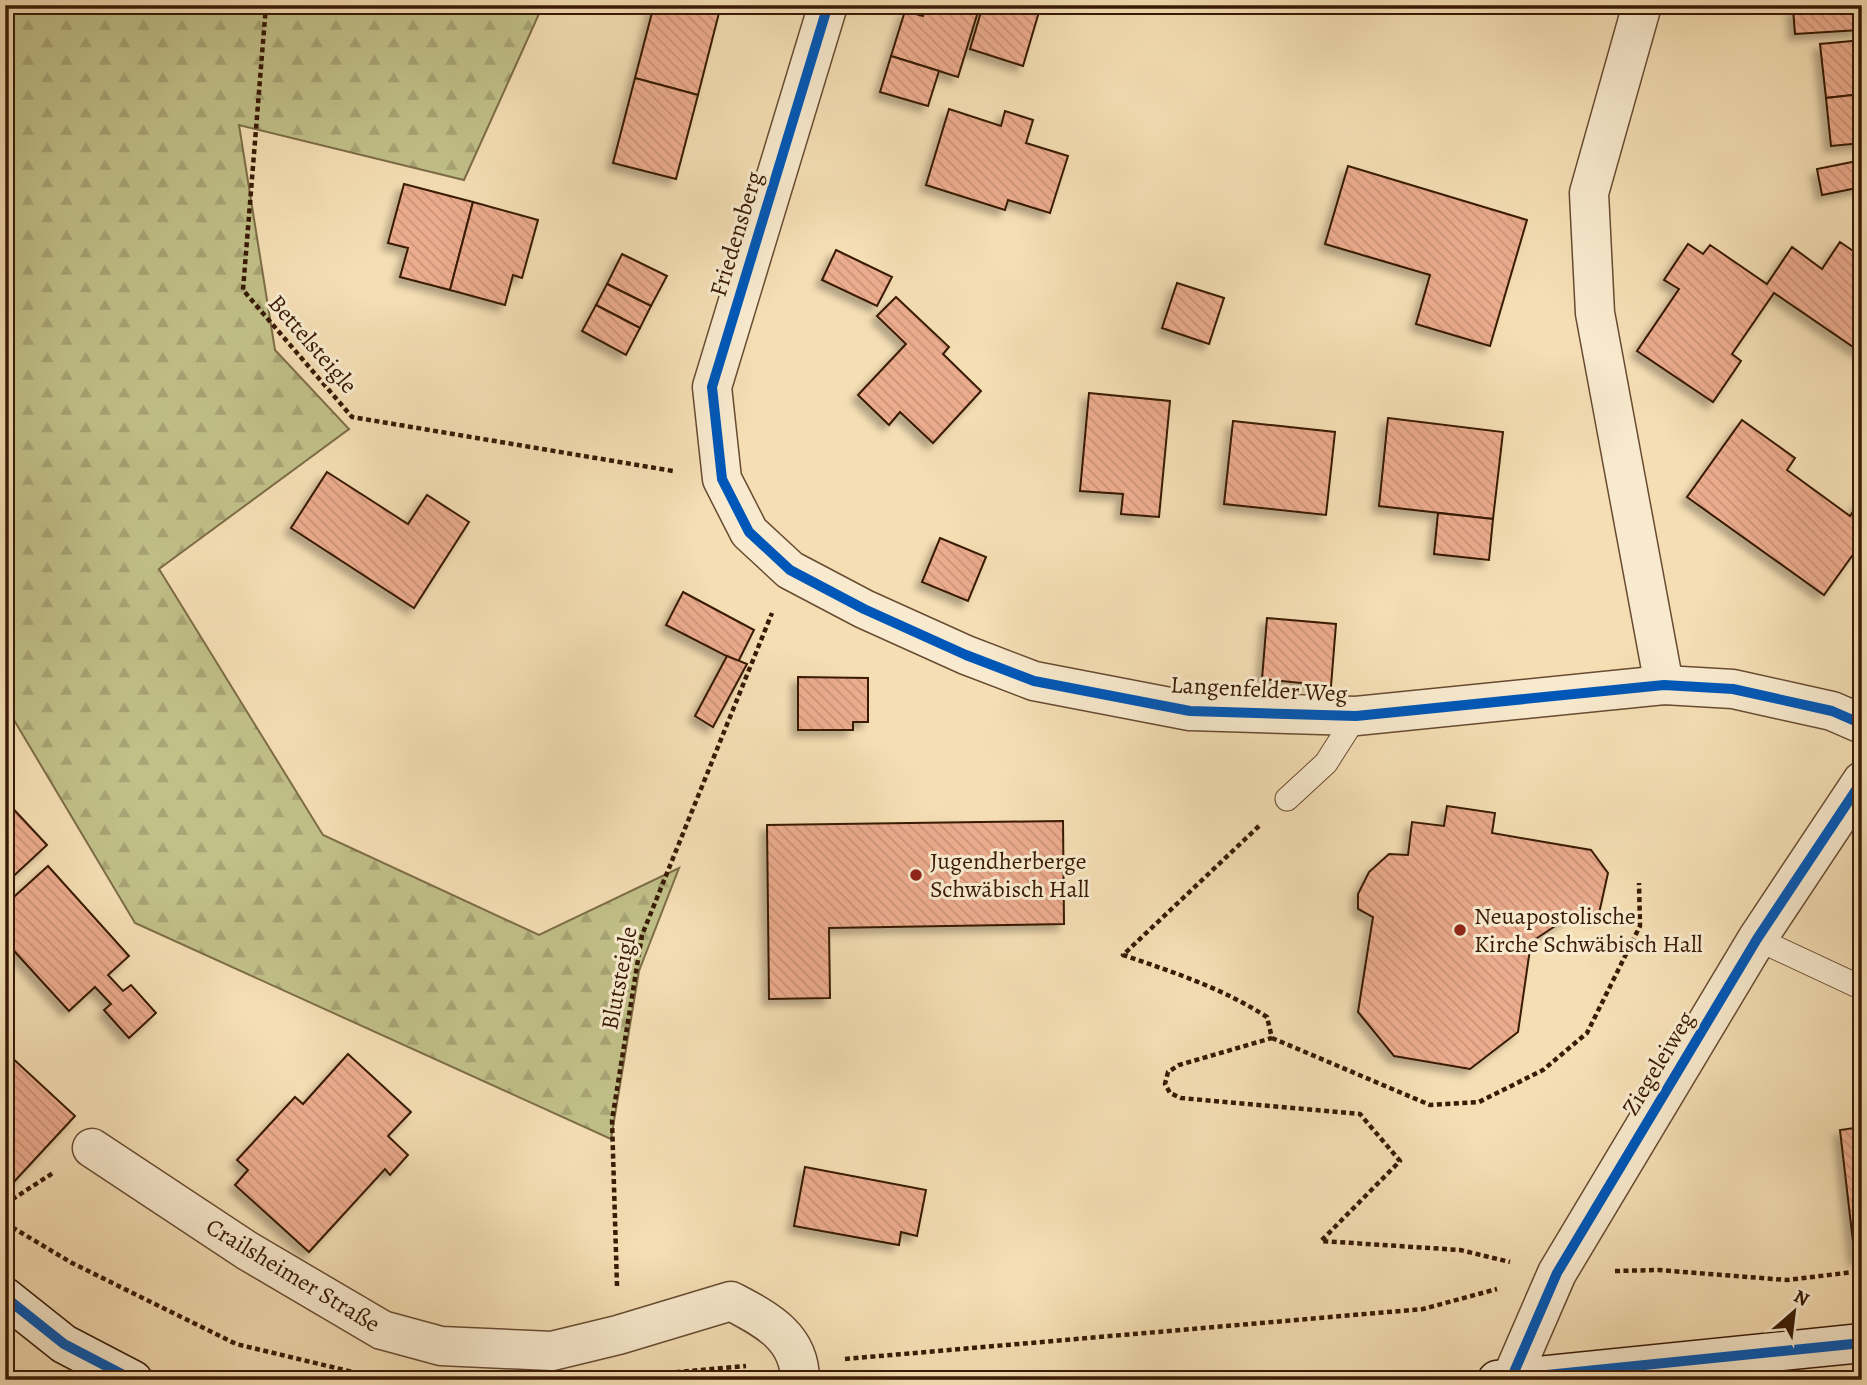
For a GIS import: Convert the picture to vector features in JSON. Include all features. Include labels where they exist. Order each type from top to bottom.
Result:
[{"type":"street","name":"Friedensberg","points":[[722,479],[712,387],[828,5]]},
{"type":"street","points":[[1642,5],[1589,193],[1595,313],[1664,685]]},
{"type":"street","name":"Langenfelder Weg","points":[[722,479],[749,532],[790,569],[864,609],[966,655],[1034,681],[1190,711],[1356,716],[1664,685],[1734,689],[1832,711],[1862,724]]},
{"type":"street","name":"Ziegeleiweg","points":[[1511,1379],[1557,1273],[1757,939],[1862,780]]},
{"type":"street","name":"Crailsheimer Straße","points":[[92,1148],[246,1251],[382,1330],[441,1346],[552,1351],[618,1335],[731,1301],[773,1323],[800,1371]]},
{"type":"street","points":[[5,1297],[64,1344],[133,1380]]},
{"type":"street","points":[[1497,1380],[1862,1343]]},
{"type":"lane","points":[[1287,799],[1326,763],[1356,716]]},
{"type":"lane","points":[[1757,939],[1862,988]]},
{"type":"path","points":[[1272,1038],[1267,1017],[1249,1006],[1204,982],[1123,955],[1287,799]]},
{"type":"path","points":[[1557,1273],[1460,1250],[1321,1241],[1400,1161],[1360,1114],[1181,1098],[1170,1093],[1165,1084],[1168,1072],[1179,1065],[1272,1038],[1430,1105],[1479,1101],[1543,1070],[1587,1033],[1640,926],[1639,883]]},
{"type":"path","points":[[5,1204],[92,1148]]},
{"type":"path","points":[[5,1223],[72,1263],[236,1344],[371,1377]]},
{"type":"path","points":[[661,1373],[800,1371],[1423,1309],[1557,1273],[1658,1270],[1787,1280],[1862,1271]]},
{"type":"green space","points":[[5,5],[543,5],[464,180],[239,125],[275,350],[349,429],[159,569],[323,835],[539,935],[679,868],[639,971],[611,1139],[135,923],[5,705]]},
{"type":"building","points":[[654,5],[703,5],[720,9],[698,95],[635,78]]},
{"type":"building","points":[[926,5],[980,5],[958,77],[891,56],[905,11],[923,16]]},
{"type":"building","points":[[983,5],[1041,5],[1023,66],[970,49]]},
{"type":"building","points":[[1857,5],[1859,30],[1795,34],[1793,9]]},
{"type":"building","points":[[1862,40],[1862,94],[1826,98],[1820,44]]},
{"type":"building","points":[[891,56],[939,71],[928,106],[880,92]]},
{"type":"building","points":[[635,78],[698,95],[676,179],[613,163]]},
{"type":"building","points":[[1862,94],[1862,143],[1831,146],[1826,98]]},
{"type":"building","points":[[949,109],[1001,126],[1005,111],[1033,120],[1026,143],[1068,156],[1050,213],[1008,200],[1005,210],[926,185]]},
{"type":"building","points":[[1862,160],[1862,187],[1822,195],[1817,169]]},
{"type":"building","points":[[1348,166],[1527,220],[1490,346],[1416,324],[1430,275],[1325,244]]},
{"type":"building","points":[[404,184],[473,202],[450,290],[400,277],[408,248],[388,243]]},
{"type":"building","points":[[473,202],[538,220],[522,278],[513,275],[505,305],[450,290]]},
{"type":"building","points":[[1840,242],[1862,257],[1862,353],[1774,293],[1732,354],[1741,361],[1713,402],[1637,351],[1679,289],[1664,280],[1688,244],[1703,254],[1710,245],[1767,284],[1792,247],[1822,269]]},
{"type":"building","points":[[836,250],[892,277],[877,306],[822,280]]},
{"type":"building","points":[[622,254],[667,276],[651,306],[607,284]]},
{"type":"building","points":[[1177,283],[1224,298],[1209,344],[1162,328]]},
{"type":"building","points":[[607,284],[651,306],[640,328],[596,305]]},
{"type":"building","points":[[896,297],[949,347],[943,354],[981,391],[933,443],[900,412],[889,425],[858,395],[906,344],[877,316]]},
{"type":"building","points":[[596,305],[640,328],[626,355],[582,331]]},
{"type":"building","points":[[1089,393],[1170,401],[1159,517],[1121,514],[1123,494],[1080,491]]},
{"type":"building","points":[[1388,418],[1503,432],[1493,519],[1379,506]]},
{"type":"building","points":[[1742,420],[1795,458],[1787,470],[1850,516],[1862,499],[1862,542],[1824,595],[1687,497]]},
{"type":"building","points":[[1233,421],[1335,432],[1326,515],[1224,504]]},
{"type":"building","points":[[327,472],[408,524],[427,495],[469,522],[414,608],[291,528]]},
{"type":"building","points":[[1438,513],[1493,519],[1489,560],[1434,554]]},
{"type":"building","points":[[940,538],[986,557],[968,601],[922,582]]},
{"type":"building","points":[[683,592],[754,630],[738,662],[666,625]]},
{"type":"building","points":[[1267,618],[1336,624],[1331,686],[1262,679]]},
{"type":"building","points":[[727,656],[747,664],[713,727],[695,716]]},
{"type":"building","points":[[798,677],[868,678],[868,722],[853,722],[853,730],[798,730]]},
{"type":"building","points":[[5,800],[47,845],[5,884]]},
{"type":"building","name":"Neuapostolische Kirche Schwäbisch Hall","points":[[1447,806],[1495,813],[1492,833],[1591,850],[1608,873],[1598,918],[1575,913],[1531,942],[1518,1032],[1470,1069],[1394,1056],[1358,1012],[1373,917],[1358,909],[1358,894],[1369,872],[1389,854],[1408,855],[1412,822],[1444,826]]},
{"type":"building","name":"Jugendherberge Schwäbisch Hall","points":[[1063,821],[1064,924],[829,928],[830,998],[769,999],[767,825]]},
{"type":"building","points":[[48,866],[129,956],[108,975],[123,991],[131,985],[156,1013],[129,1038],[104,1010],[111,1004],[95,987],[69,1011],[5,941],[5,905]]},
{"type":"building","points":[[8,1054],[75,1116],[11,1185],[5,1180],[5,1057]]},
{"type":"building","points":[[348,1054],[411,1112],[388,1136],[408,1155],[390,1175],[385,1169],[309,1252],[235,1185],[248,1170],[237,1160],[295,1097],[303,1104]]},
{"type":"building","points":[[1862,1127],[1862,1259],[1855,1259],[1840,1130]]},
{"type":"building","points":[[805,1167],[926,1190],[917,1236],[901,1232],[899,1245],[794,1226]]},
{"type":"cycle path","points":[[828,5],[712,387],[722,479],[749,532],[790,570],[864,609],[966,655],[1034,681],[1190,711],[1356,716],[1664,685],[1733,689],[1832,711],[1862,724]]},
{"type":"cycle path","points":[[1511,1379],[1557,1273],[1757,939],[1862,781]]},
{"type":"cycle path","points":[[5,1297],[64,1344],[133,1380]]},
{"type":"cycle path","points":[[1497,1380],[1862,1343]]},
{"type":"place","name":"Jugendherberge Schwäbisch Hall","points":[[916,875]]},
{"type":"place","name":"Neuapostolische Kirche Schwäbisch Hall","points":[[1460,930]]}]
